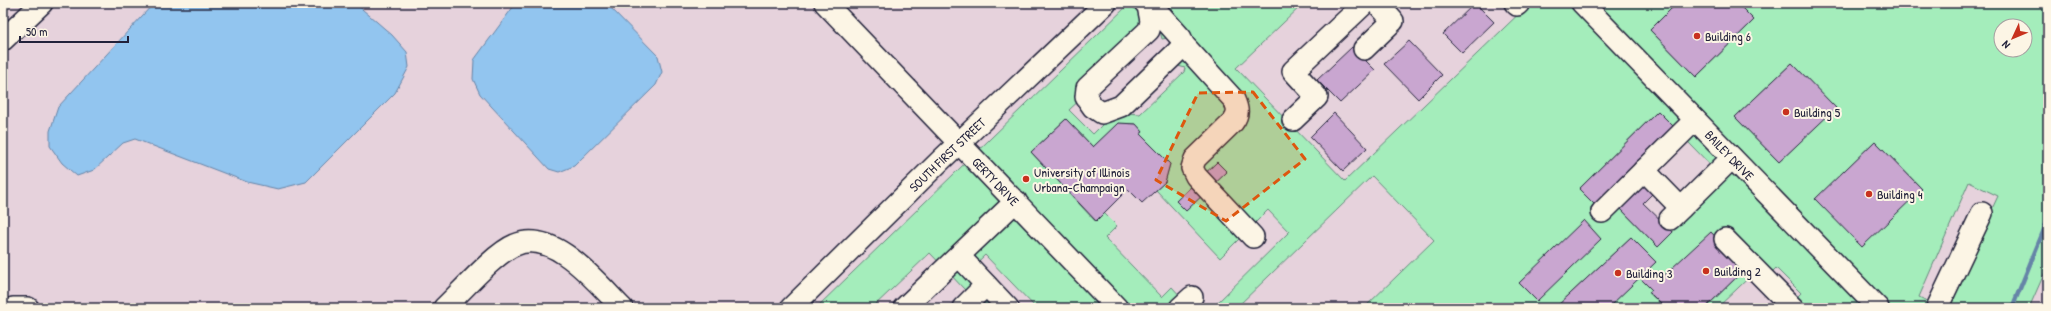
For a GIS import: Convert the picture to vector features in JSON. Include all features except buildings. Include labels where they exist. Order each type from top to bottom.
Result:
[{"type":"street","points":[[3,40],[42,3]]},
{"type":"street","name":"GERTY DRIVE","points":[[825,3],[1117,308]]},
{"type":"street","name":"SOUTH FIRST STREET","points":[[791,308],[1106,3]]},
{"type":"street","points":[[1293,120],[1317,97],[1293,71],[1365,3]]},
{"type":"street","points":[[1364,48],[1393,21],[1377,3]]},
{"type":"street","points":[[1515,3],[1517,5],[1518,3]]},
{"type":"street","name":"BAILEY DRIVE","points":[[1582,3],[1878,308]]},
{"type":"street","points":[[1147,4],[1151,21],[1149,30],[1087,88],[1086,97],[1093,107],[1102,112],[1121,106],[1178,51],[1183,44]]},
{"type":"street","points":[[1147,4],[1156,10],[1181,38],[1183,44],[1234,100],[1238,108],[1238,116],[1234,122],[1194,159],[1192,168],[1196,176],[1253,237]]},
{"type":"street","points":[[1602,212],[1695,120]]},
{"type":"street","points":[[1644,170],[1675,213],[1732,158]]},
{"type":"street","points":[[904,308],[1016,201]]},
{"type":"street","points":[[1937,308],[1982,213]]},
{"type":"street","points":[[1725,239],[1792,308]]},
{"type":"street","points":[[444,308],[501,253],[514,245],[529,241],[545,243],[564,253],[622,308]]},
{"type":"street","points":[[959,256],[1008,308]]},
{"type":"street","points":[[963,308],[986,285]]},
{"type":"street","points":[[13,308],[28,308]]},
{"type":"highlighted area","points":[[1253,92],[1305,159],[1226,221],[1156,180],[1198,93]]},
{"type":"shaded area","name":"University of Illinois Urbana-Champaign","points":[[3,3],[2048,3],[2048,308],[3,308]]},
{"type":"green space","points":[[1130,3],[1304,3],[1236,68],[1345,181],[1530,3],[1677,3],[1650,30],[1696,77],[1754,20],[1737,3],[2048,3],[2048,265],[2029,308],[1946,308],[1998,196],[1969,182],[1919,297],[1929,302],[1931,308],[1786,308],[1801,293],[1776,268],[1768,276],[1760,267],[1717,308],[1705,308],[1745,269],[1659,280],[1648,269],[1656,262],[1631,237],[1555,308],[1364,308],[1434,240],[1372,176],[1236,308],[1212,308],[1289,232],[1268,210],[1220,258],[1156,190],[1165,182],[1170,164],[1140,134],[1143,132],[1136,124],[1118,124],[1093,147],[1066,119],[1031,152],[1095,221],[1104,213],[1117,226],[1105,238],[1162,297],[1172,287],[1191,308],[1036,308],[985,255],[965,274],[998,308],[982,308],[930,253],[872,308],[816,308]],"holes":[[[1159,26],[1162,39],[1168,38],[1175,65],[1185,68],[1184,72],[1140,114],[1115,112],[1093,134],[1069,110]],[[1792,63],[1835,108],[1779,162],[1735,117]],[[1658,111],[1724,179],[1658,247],[1619,207],[1603,222],[1590,208],[1594,204],[1579,189]],[[1875,141],[1922,189],[1816,199]]]},
{"type":"green space","points":[[1639,277],[1652,290],[1649,293],[1665,308],[1608,308]]},
{"type":"water","points":[[154,3],[355,3],[392,35],[407,52],[409,67],[395,93],[306,182],[278,189],[247,182],[135,139],[123,143],[94,170],[77,176],[62,163],[50,146],[50,131],[58,107]]},
{"type":"water","points":[[516,3],[606,3],[658,56],[662,72],[656,85],[574,166],[559,172],[549,169],[480,94],[473,79],[474,60]]},
{"type":"waterway","points":[[2012,308],[2048,220]]},
{"type":"place","name":"Building 6","points":[[1697,36]]},
{"type":"place","name":"Building 5","points":[[1786,112]]},
{"type":"place","name":"University of Illinois Urbana-Champaign","points":[[1026,179]]},
{"type":"place","name":"Building 4","points":[[1869,194]]},
{"type":"place","name":"Building 2","points":[[1706,271]]},
{"type":"place","name":"Building 3","points":[[1618,273]]}]
